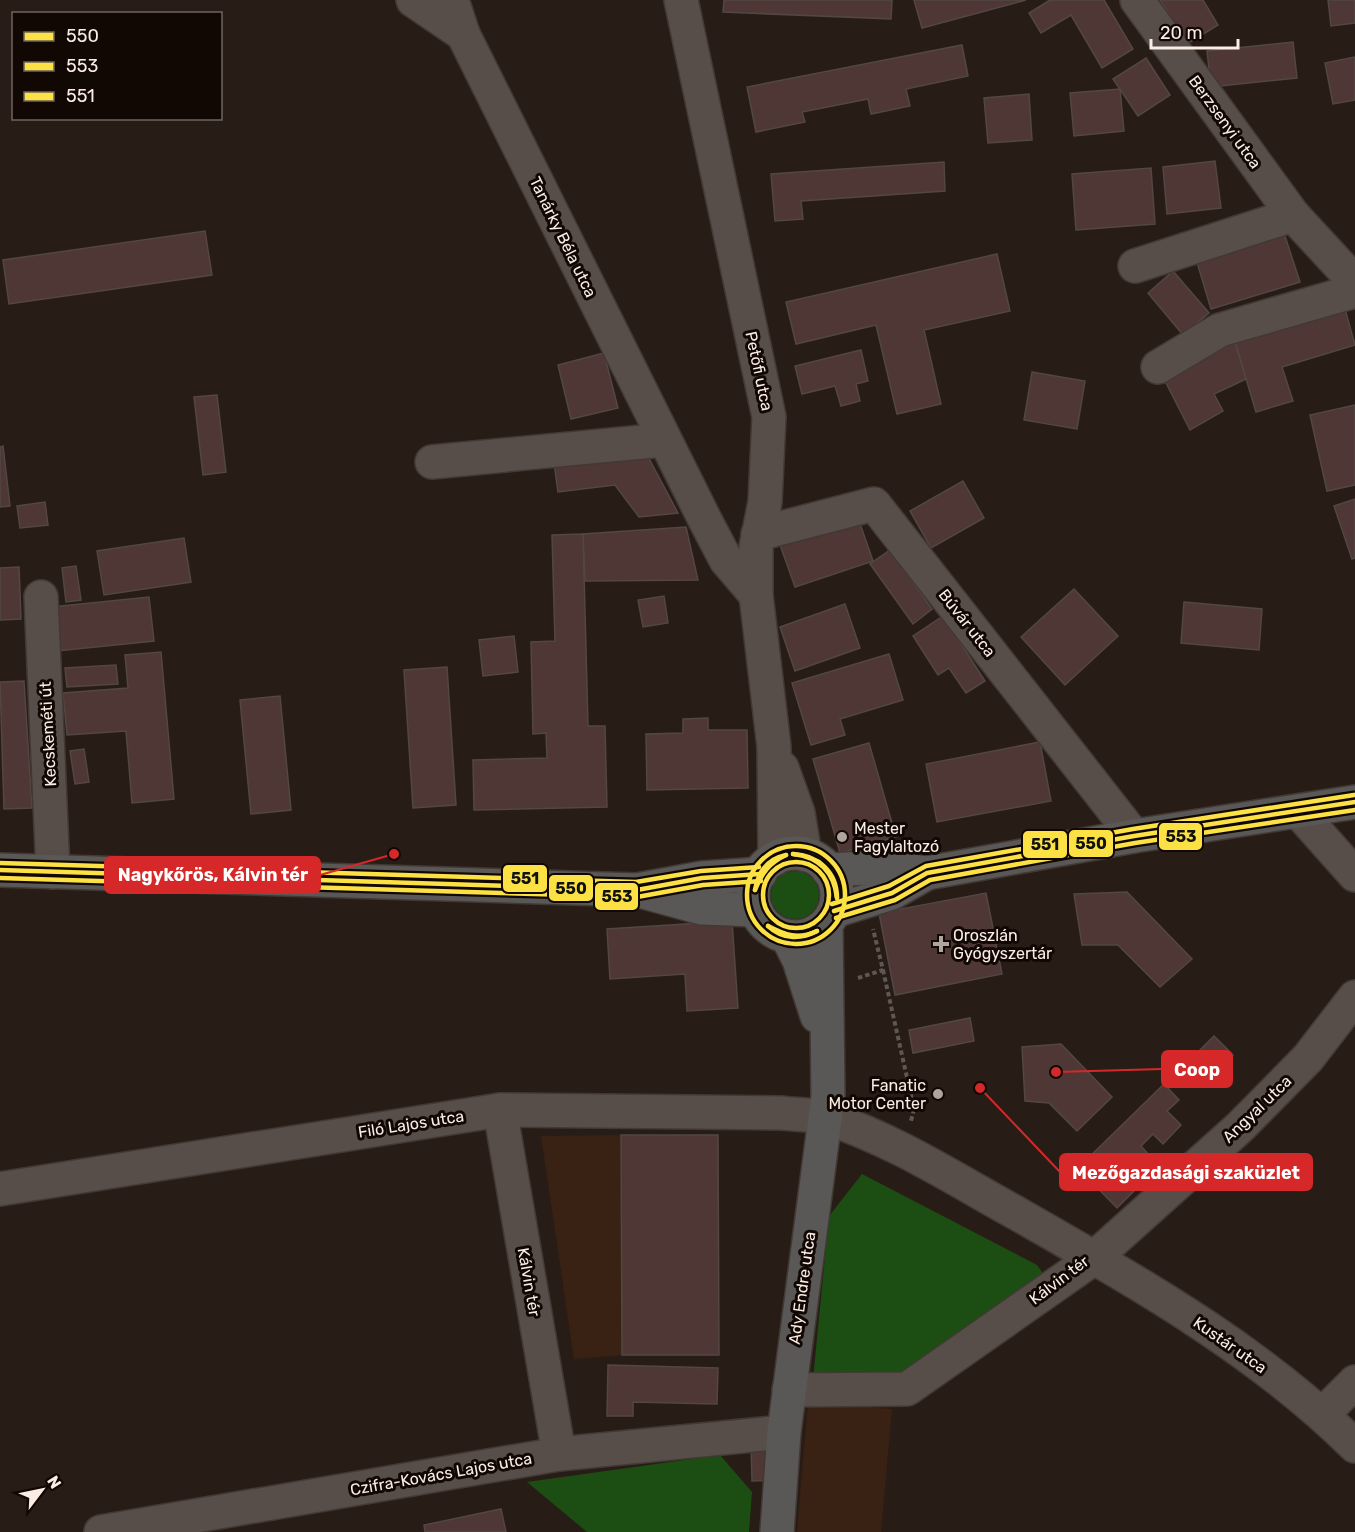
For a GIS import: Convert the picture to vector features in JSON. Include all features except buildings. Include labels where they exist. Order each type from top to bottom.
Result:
[{"type":"main road","points":[[0,870],[637,890],[792,864],[886,867],[927,873],[1134,836],[1355,802]]},
{"type":"main road","points":[[792,864],[754,891],[756,910],[768,927],[787,936],[808,936],[830,918],[892,893],[927,873]]},
{"type":"main road","points":[[792,864],[835,882],[837,897],[830,918]]},
{"type":"main road","points":[[637,890],[702,908],[756,910]]},
{"type":"main road","name":"Ady Endre utca","points":[[777,1532],[784,1432],[828,1096],[826,1044],[830,918]]},
{"type":"main road","name":"Ady Endre utca","points":[[787,936],[800,960],[826,1044]]},
{"type":"street","name":"Tanárky Béla utca","points":[[413,0],[463,34]]},
{"type":"street","name":"Tanárky Béla utca","points":[[452,0],[463,34],[664,440],[726,560],[756,595]]},
{"type":"street","name":"Petőfi utca","points":[[681,0],[769,417],[765,502],[758,534],[756,595],[774,747],[798,813],[792,864]]},
{"type":"street","name":"Berzsenyi utca","points":[[1137,0],[1293,215],[1355,282]]},
{"type":"street","points":[[1135,266],[1293,215]]},
{"type":"street","points":[[1158,367],[1220,330],[1355,291]]},
{"type":"street","points":[[432,462],[664,440]]},
{"type":"street","name":"Búvár utca","points":[[758,534],[874,504],[1134,836]]},
{"type":"street","name":"Kecskeméti út","points":[[40,597],[53,872]]},
{"type":"street","points":[[1298,811],[1355,875]]},
{"type":"street","name":"Angyal utca","points":[[1094,1257],[1240,1127],[1308,1058],[1355,997]]},
{"type":"street","name":"Kálvin tér","points":[[500,1110],[559,1454]]},
{"type":"street","name":"Filó Lajos utca","points":[[0,1190],[500,1110],[782,1113],[825,1117]]},
{"type":"street","name":"Kálvin tér","points":[[789,1390],[907,1389],[1094,1257],[902,1149],[825,1117]]},
{"type":"street","name":"Kustár utca","points":[[1094,1257],[1225,1338],[1323,1414],[1355,1446]]},
{"type":"street","points":[[1323,1414],[1355,1382]]},
{"type":"street","name":"Czifra-Kovács Lajos utca","points":[[101,1532],[559,1454],[784,1432]]},
{"type":"path","points":[[872,924],[914,1109],[902,1149]]},
{"type":"path","points":[[858,978],[883,970]]},
{"type":"shaded area","points":[[621,1135],[622,1355],[574,1359],[541,1136]]},
{"type":"shaded area","points":[[808,1402],[892,1409],[881,1532],[797,1532]]},
{"type":"green space","points":[[790,871],[800,871],[812,878],[819,890],[819,900],[812,912],[800,919],[790,919],[775,908],[771,900],[771,890],[782,875]]},
{"type":"green space","points":[[862,1174],[1037,1265],[1044,1275],[916,1376],[813,1379],[829,1216]]},
{"type":"green space","points":[[720,1455],[752,1492],[749,1532],[587,1532],[527,1482]]},
{"type":"transit line","name":"551","points":[[832,904],[889,886],[926,866],[1133,829],[1354,795]]},
{"type":"transit line","name":"550","points":[[834,911],[892,893],[927,873],[1134,836],[1355,802]]},
{"type":"transit line","name":"553","points":[[836,918],[895,900],[930,880],[1135,843],[1355,810]]},
{"type":"transit line","name":"553","points":[[796,846],[815,850],[831,860],[841,876],[845,895],[841,914],[831,930],[815,940],[796,944],[777,940],[761,930],[751,914],[747,895],[751,876],[761,860],[777,850],[796,846]]},
{"type":"transit line","name":"550","points":[[793,854],[810,858],[824,867],[834,880],[837,898]]},
{"type":"transit line","name":"550","points":[[793,854],[810,858],[824,867],[833,881],[837,898]]},
{"type":"transit line","name":"550","points":[[755,890],[765,867],[786,855]]},
{"type":"transit line","name":"550","points":[[755,890],[767,869],[786,855]]},
{"type":"transit line","name":"551","points":[[790,862],[802,862],[814,867],[824,877],[829,895],[827,908],[814,923],[802,928],[790,928],[778,923],[768,913],[763,901],[763,889],[768,877],[778,867],[790,862]]},
{"type":"transit line","name":"551","points":[[0,863],[636,882],[701,871],[759,867]]},
{"type":"transit line","name":"550","points":[[0,870],[637,890],[702,878],[760,874]]},
{"type":"transit line","name":"553","points":[[0,878],[637,897],[703,885],[761,881]]},
{"type":"transit line","name":"550","points":[[768,926],[780,932],[798,936],[817,931]]},
{"type":"transit line","name":"550","points":[[768,926],[779,934],[791,937],[804,936],[817,931]]},
{"type":"place","name":"Mester Fagylaltozó","points":[[842,837]]},
{"type":"place","name":"Nagykőrös, Kálvin tér","points":[[394,854]]},
{"type":"place","name":"Oroszlán Gyógyszertár","points":[[941,944]]},
{"type":"place","name":"Coop","points":[[1056,1072]]},
{"type":"place","name":"Mezőgazdasági szaküzlet","points":[[980,1088]]},
{"type":"place","name":"Fanatic Motor Center","points":[[938,1094]]}]
